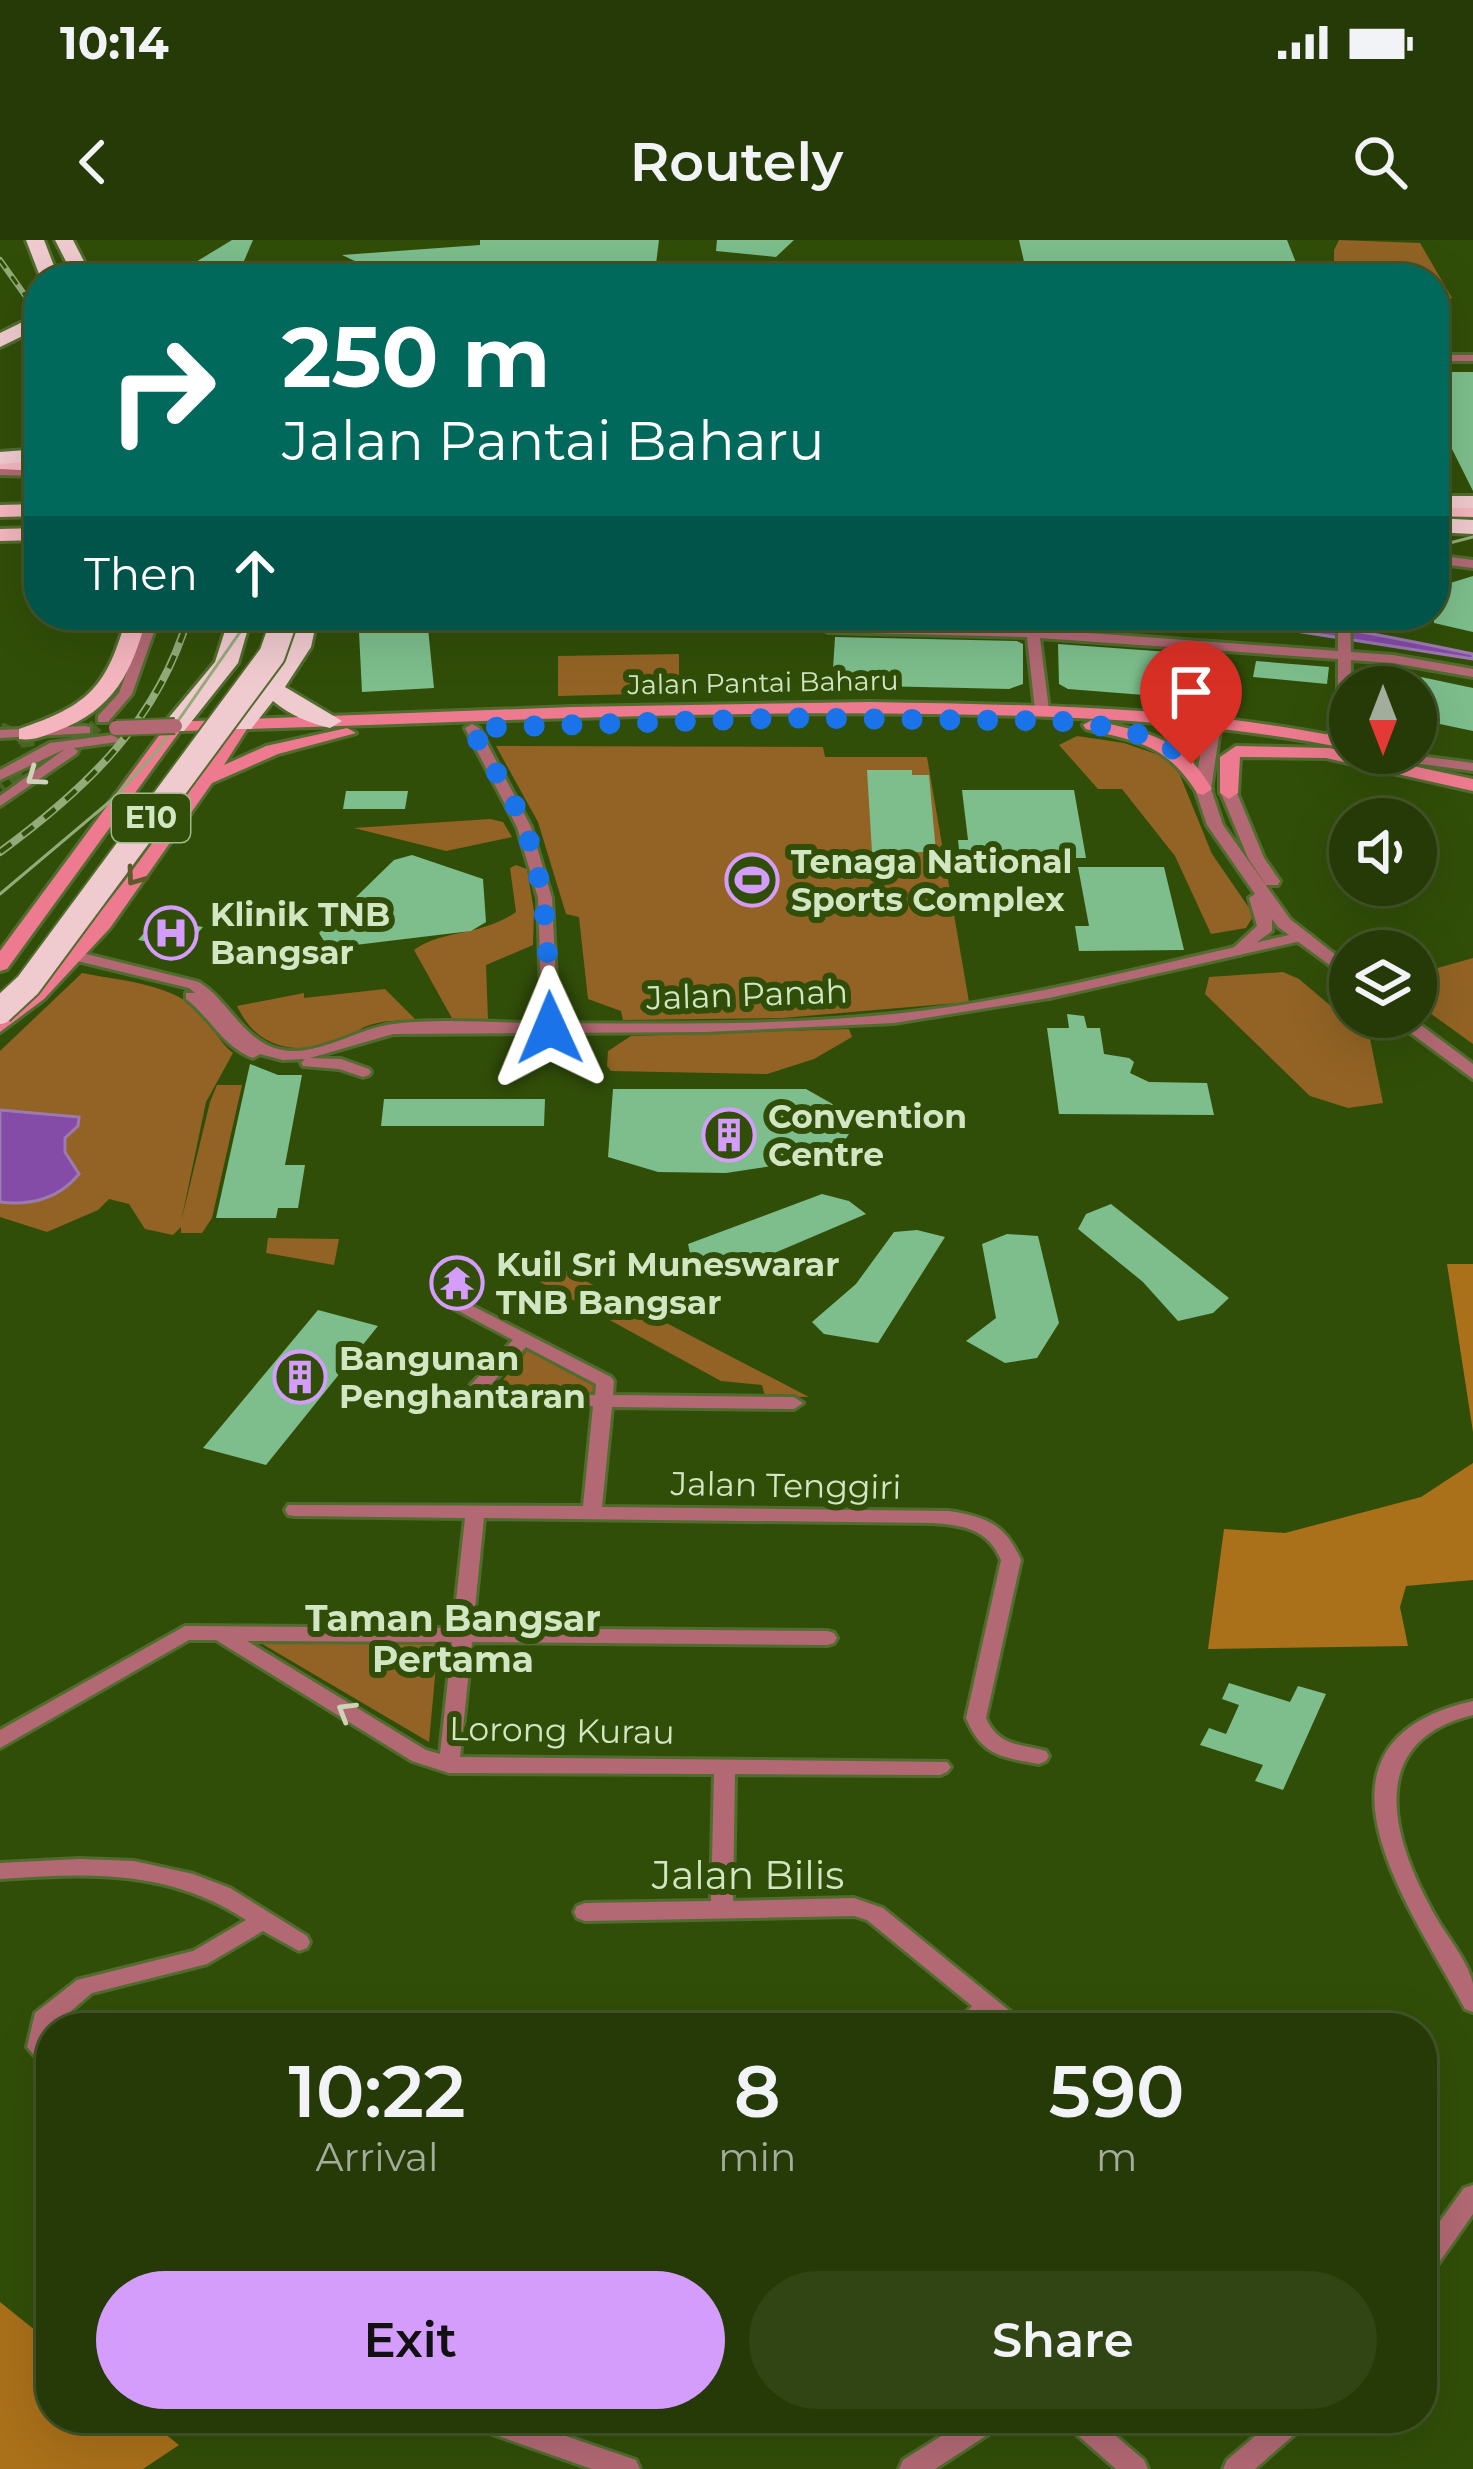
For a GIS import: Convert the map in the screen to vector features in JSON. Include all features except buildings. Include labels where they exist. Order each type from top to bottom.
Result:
[{"type":"highway","points":[[32,744],[88,712],[106,696],[127,668],[134,630]]},
{"type":"highway","points":[[172,732],[234,649],[238,630]]},
{"type":"highway","name":"E10","points":[[0,992],[14,980],[246,667],[261,630]]},
{"type":"highway","name":"E10","points":[[0,1011],[28,985],[272,655],[281,630]]},
{"type":"highway","points":[[238,730],[298,656],[304,630]]},
{"type":"highway","points":[[209,686],[209,698],[226,704],[252,701],[270,687]]},
{"type":"highway","points":[[270,687],[289,704],[330,721]]},
{"type":"main road","name":"Jalan Pantai Baharu","points":[[238,730],[330,721],[786,708],[1042,710],[1329,745]]},
{"type":"main road","name":"Jalan Pantai Baharu","points":[[172,732],[788,718],[1212,729]]},
{"type":"main road","points":[[1087,724],[1175,749],[1191,764],[1203,789]]},
{"type":"main road","points":[[0,1026],[71,960],[238,730]]},
{"type":"main road","points":[[209,774],[272,750],[356,731]]},
{"type":"main road","points":[[0,964],[172,732]]},
{"type":"main road","points":[[1229,793],[1228,757],[1236,751],[1329,746]]},
{"type":"main road","points":[[151,761],[169,752],[193,749],[211,755],[209,774]]},
{"type":"main road","points":[[1437,764],[1473,770]]},
{"type":"main road","name":"Jalan Pantai Baharu","points":[[1435,774],[1473,785]]},
{"type":"street","points":[[110,729],[124,694],[127,668],[146,630]]},
{"type":"street","points":[[910,630],[1344,653],[1473,673]]},
{"type":"street","points":[[1344,630],[1345,666]]},
{"type":"street","points":[[1033,633],[1042,710]]},
{"type":"street","points":[[472,728],[524,826],[544,898],[550,938],[550,1028]]},
{"type":"street","points":[[0,734],[55,746],[110,729],[172,732]]},
{"type":"street","points":[[1212,729],[1203,789],[1215,825],[1284,923],[1329,957]]},
{"type":"street","points":[[0,776],[32,744]]},
{"type":"street","points":[[0,802],[71,752]]},
{"type":"street","points":[[1229,793],[1256,858],[1304,935]]},
{"type":"street","points":[[1240,950],[1266,927],[1250,875]]},
{"type":"street","name":"Jalan Panah","points":[[71,960],[178,990],[203,1004],[233,1036],[265,1048],[305,1054],[334,1051],[392,1029],[755,1026],[898,1018],[1083,987],[1304,935]]},
{"type":"street","points":[[233,1036],[268,1058],[340,1064],[363,1072]]},
{"type":"street","points":[[1426,1038],[1473,1073]]},
{"type":"street","points":[[459,1304],[605,1381],[592,1513]]},
{"type":"street","points":[[469,1399],[524,1339]]},
{"type":"street","points":[[384,1398],[794,1403]]},
{"type":"street","name":"Jalan Tenggiri","points":[[295,1510],[898,1516],[959,1519],[992,1528],[1006,1540],[1010,1573],[976,1718],[982,1737],[1000,1749],[1040,1756]]},
{"type":"street","points":[[449,1765],[475,1512]]},
{"type":"street","points":[[0,1740],[185,1633],[827,1638]]},
{"type":"street","name":"Lorong Kurau","points":[[218,1633],[419,1756],[449,1765],[940,1767]]},
{"type":"street","points":[[1473,1708],[1421,1725],[1397,1751],[1385,1780],[1391,1845],[1473,2003]]},
{"type":"street","points":[[722,1910],[724,1767]]},
{"type":"street","points":[[0,1871],[82,1865],[164,1873],[214,1891],[298,1942]]},
{"type":"street","name":"Jalan Bilis","points":[[585,1912],[854,1907],[875,1914],[996,2013]]},
{"type":"street","points":[[52,2013],[85,1986],[199,1958],[262,1921]]},
{"type":"street","points":[[980,2013],[987,2006]]},
{"type":"street","points":[[1437,2245],[1473,2194]]},
{"type":"street","points":[[523,2433],[627,2469]]},
{"type":"street","points":[[912,2469],[968,2433]]},
{"type":"street","points":[[1094,2433],[1136,2469]]},
{"type":"street","points":[[1236,2469],[1277,2433]]},
{"type":"shaded area","points":[[1339,240],[1420,243],[1432,264],[1334,264]]},
{"type":"shaded area","points":[[1290,630],[1350,630],[1473,654],[1473,659]]},
{"type":"shaded area","points":[[679,654],[679,693],[558,696],[558,656]]},
{"type":"shaded area","points":[[1077,736],[1124,743],[1159,755],[1177,768],[1212,854],[1254,915],[1246,928],[1211,934],[1175,856],[1122,789],[1098,789],[1059,745]]},
{"type":"shaded area","name":"Tenaga National Sports Complex","points":[[496,746],[823,747],[825,757],[927,757],[969,1002],[782,1018],[623,1020],[621,1011],[588,999],[579,917],[566,914],[538,822]]},
{"type":"shaded area","points":[[503,822],[512,837],[446,851],[354,828]]},
{"type":"shaded area","points":[[510,868],[527,869],[534,911],[533,945],[486,965],[488,1019],[453,1020],[414,950],[489,926],[516,912]]},
{"type":"shaded area","points":[[1473,958],[1473,1044],[1437,1018],[1437,968]]},
{"type":"shaded area","points":[[1283,972],[1299,979],[1329,1004],[1329,1038],[1370,1039],[1383,1103],[1348,1108],[1310,1096],[1205,994],[1209,977]]},
{"type":"shaded area","points":[[82,973],[141,984],[184,1000],[233,1053],[206,1102],[181,1222],[217,1085],[242,1085],[212,1218],[202,1233],[181,1233],[181,1227],[173,1235],[145,1229],[129,1204],[109,1199],[98,1210],[47,1232],[0,1217],[0,1051]]},
{"type":"shaded area","points":[[385,989],[416,1020],[370,1025],[349,1041],[315,1047],[270,1042],[237,1006],[304,993],[304,998]]},
{"type":"shaded area","points":[[849,1029],[852,1037],[814,1059],[767,1074],[611,1071],[607,1066],[608,1051],[631,1036]]},
{"type":"shaded area","points":[[0,1110],[79,1117],[78,1126],[65,1138],[65,1152],[79,1174],[44,1198],[0,1202]]},
{"type":"shaded area","points":[[268,1238],[339,1239],[334,1265],[266,1253]]},
{"type":"shaded area","points":[[519,1260],[549,1262],[809,1397],[765,1396],[762,1385],[721,1381],[511,1266]]},
{"type":"shaded area","points":[[1447,1264],[1473,1264],[1473,1432]]},
{"type":"shaded area","points":[[530,1347],[597,1386],[596,1392],[494,1391]]},
{"type":"shaded area","points":[[1473,1463],[1473,1580],[1406,1586],[1400,1607],[1408,1646],[1208,1649],[1224,1529],[1285,1533],[1421,1497]]},
{"type":"shaded area","points":[[259,1642],[438,1644],[429,1742]]},
{"type":"shaded area","points":[[0,2302],[36,2331],[36,2433],[164,2433],[179,2445],[143,2469],[0,2469]]},
{"type":"tunnel","points":[[71,751],[103,719]]},
{"type":"tunnel","points":[[0,729],[27,740],[30,765],[0,787]]},
{"type":"tram line","points":[[1449,543],[1473,537]]},
{"type":"tram line","points":[[0,894],[114,798],[157,751],[242,630]]},
{"type":"railway","points":[[0,260],[24,294]]},
{"type":"railway","points":[[0,852],[62,803],[116,749],[159,688],[184,630]]},
{"type":"place","name":"Tenaga National Sports Complex","points":[[752,880]]},
{"type":"place","name":"Klinik TNB Bangsar","points":[[171,933]]},
{"type":"place","name":"Convention Centre","points":[[729,1135]]},
{"type":"place","name":"Kuil Sri Muneswarar TNB Bangsar","points":[[457,1283]]},
{"type":"place","name":"Bangunan Penghantaran","points":[[300,1377]]},
{"type":"district","name":"Taman Bangsar Pertama","points":[[453,1638]]},
{"type":"route","points":[[550,1028],[550,938],[544,898],[524,826],[472,728],[788,718],[1055,721],[1148,739],[1175,749],[1191,764]]}]
